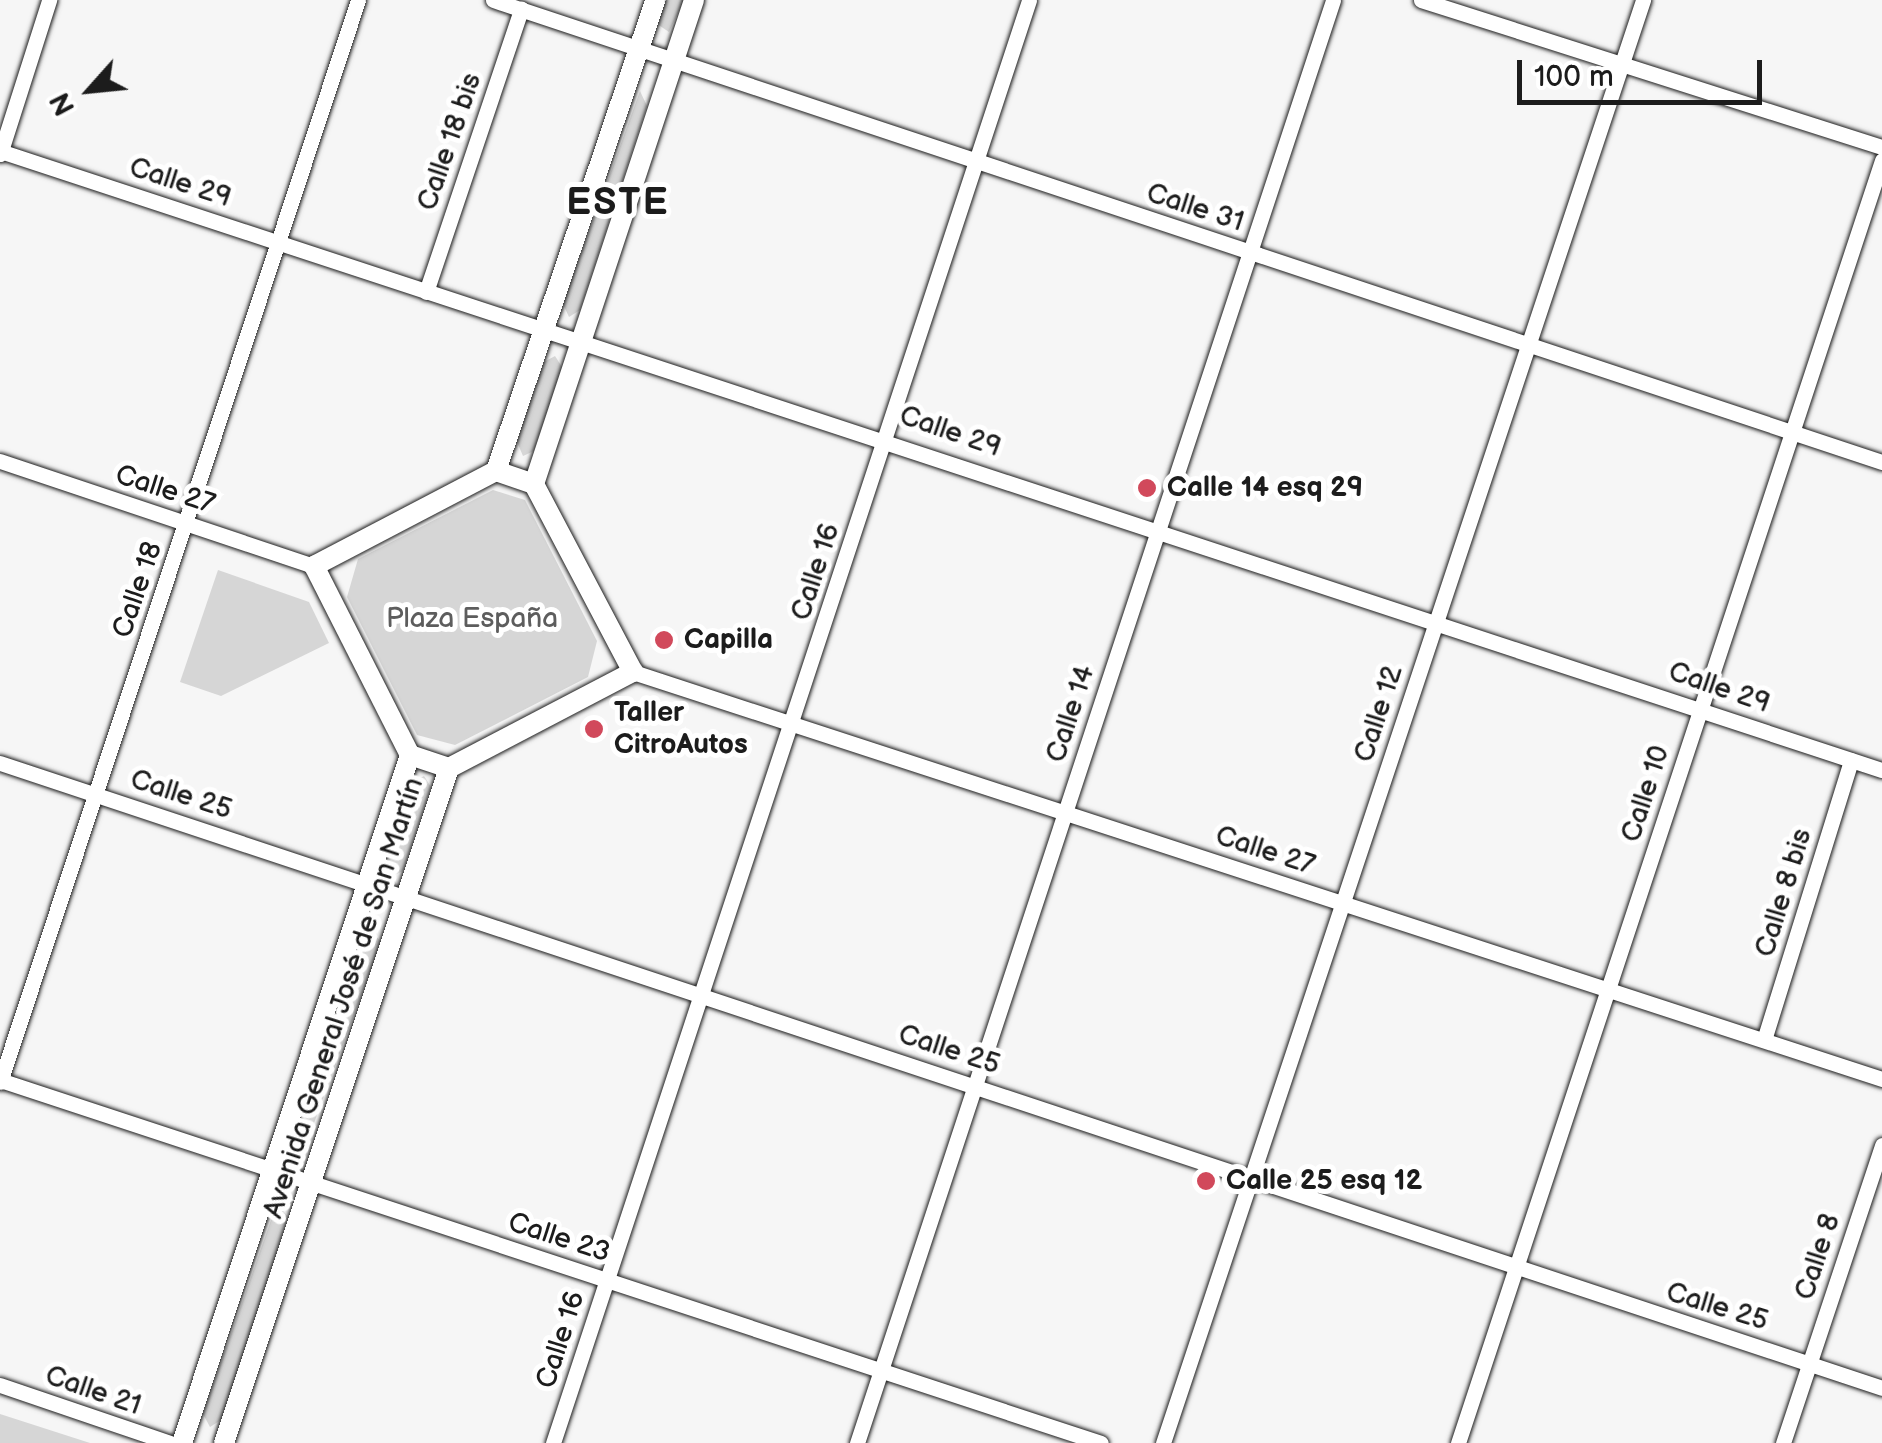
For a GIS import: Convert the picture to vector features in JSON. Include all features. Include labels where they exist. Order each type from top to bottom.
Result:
[{"type":"main road","points":[[314,566],[496,471],[655,0]]},
{"type":"main road","points":[[534,484],[694,0]]},
{"type":"main road","points":[[496,471],[534,484],[633,672]]},
{"type":"main road","name":"Avenida General José de San Martín","points":[[182,1443],[410,755],[314,566]]},
{"type":"main road","name":"Avenida General José de San Martín","points":[[224,1443],[449,768],[633,672]]},
{"type":"main road","points":[[410,755],[449,768]]},
{"type":"street","points":[[0,152],[50,0]]},
{"type":"street","name":"Calle 18","points":[[0,1080],[186,523],[274,240],[358,0]]},
{"type":"street","name":"Calle 31","points":[[494,0],[672,64],[1882,462]]},
{"type":"street","name":"Calle 16","points":[[553,1443],[794,724],[1029,0]]},
{"type":"street","name":"Calle 14","points":[[856,1443],[1333,0]]},
{"type":"street","points":[[1421,0],[1621,67],[1882,146]]},
{"type":"street","name":"Calle 12","points":[[1164,1443],[1643,0]]},
{"type":"street","name":"Calle 18 bis","points":[[426,292],[522,9]]},
{"type":"street","name":"Calle 29","points":[[0,152],[544,332],[886,437],[1882,770]]},
{"type":"street","name":"Calle 10","points":[[1458,1443],[1882,160]]},
{"type":"street","name":"Calle 27","points":[[0,461],[314,566]]},
{"type":"street","name":"Calle 27","points":[[633,672],[1882,1079]]},
{"type":"street","name":"Calle 8 bis","points":[[1764,1040],[1851,760]]},
{"type":"street","name":"Calle 25","points":[[0,764],[407,894],[1516,1270],[1882,1388]]},
{"type":"street","name":"Calle 23","points":[[0,1080],[1101,1443]]},
{"type":"street","name":"Calle 8","points":[[1783,1443],[1882,1145]]},
{"type":"street","name":"Calle 21","points":[[0,1386],[170,1443]]},
{"type":"green space","points":[[664,0],[684,0],[669,32],[657,24]]},
{"type":"green space","points":[[640,91],[647,106],[580,310],[569,317],[563,304]]},
{"type":"green space","points":[[555,356],[562,367],[534,451],[523,456],[517,442],[544,362]]},
{"type":"green space","name":"Plaza España","points":[[493,490],[525,500],[597,641],[588,677],[455,745],[417,735],[347,597],[358,559]]},
{"type":"green space","points":[[218,570],[309,602],[329,643],[221,696],[180,682]]},
{"type":"green space","points":[[424,776],[431,787],[403,871],[392,876],[386,862],[413,782]]},
{"type":"green space","points":[[370,929],[381,942],[303,1153],[297,1140]]},
{"type":"green space","points":[[277,1203],[288,1217],[221,1420],[210,1427],[203,1414]]},
{"type":"green space","points":[[0,1414],[90,1443],[0,1443]]},
{"type":"place","name":"Calle 14 esq 29","points":[[1147,488]]},
{"type":"place","name":"Capilla","points":[[664,640]]},
{"type":"place","name":"Taller CitroAutos","points":[[594,729]]},
{"type":"place","name":"Calle 25 esq 12","points":[[1206,1181]]},
{"type":"district","name":"ESTE","points":[[618,203]]}]
